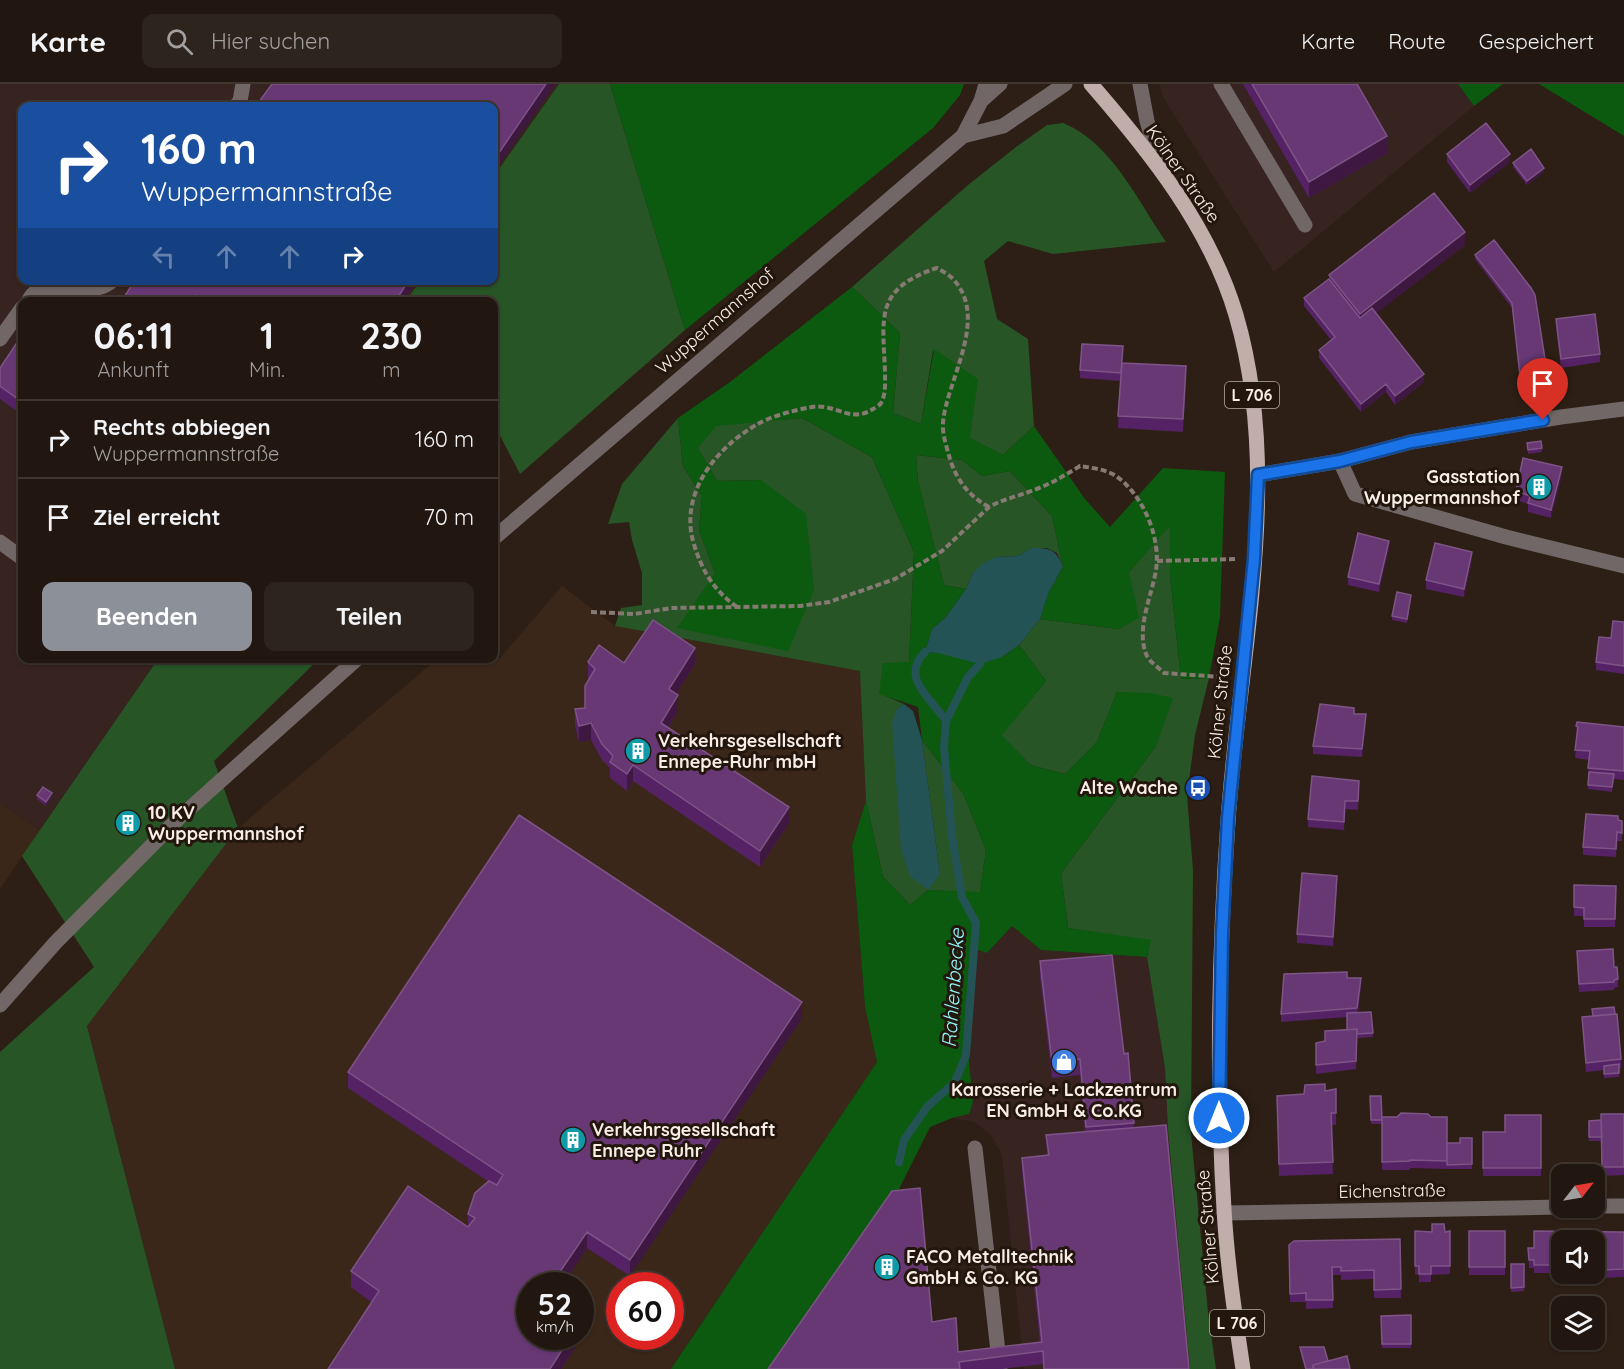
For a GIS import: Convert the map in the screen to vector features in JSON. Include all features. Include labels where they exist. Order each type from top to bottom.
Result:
[{"type":"main road","name":"Kölner Straße","points":[[1091,84],[1162,172],[1204,238],[1224,280],[1237,317],[1254,411],[1258,475],[1254,559],[1228,818],[1223,913],[1219,1118],[1224,1214],[1243,1369]]},
{"type":"street","points":[[240,102],[243,84]]},
{"type":"street","name":"Wuppermannshof","points":[[498,535],[963,136],[981,101],[986,84]]},
{"type":"street","name":"Wuppermannshof","points":[[981,101],[1000,84]]},
{"type":"street","name":"Wuppermannshof","points":[[963,136],[1003,126],[1065,84]]},
{"type":"street","points":[[1140,84],[1162,172]]},
{"type":"street","points":[[1221,84],[1305,225]]},
{"type":"street","points":[[31,297],[35,291],[43,289],[86,289],[107,285]]},
{"type":"street","points":[[0,339],[18,314]]},
{"type":"street","points":[[1258,475],[1340,461],[1411,442],[1624,409]]},
{"type":"street","points":[[1340,461],[1355,494],[1506,537],[1624,566]]},
{"type":"street","points":[[0,542],[18,555]]},
{"type":"street","points":[[0,1005],[56,942],[179,818],[352,663]]},
{"type":"street","points":[[975,1148],[1000,1369]]},
{"type":"street","points":[[1605,1206],[1624,1206]]},
{"type":"street","name":"Eichenstraße","points":[[1224,1214],[1551,1207]]},
{"type":"path","points":[[738,607],[723,597],[705,574],[696,551],[691,532],[691,503],[697,485],[709,466],[730,445],[756,425],[814,406],[853,415],[867,413],[880,404],[886,388],[883,315],[892,295],[905,282],[937,268],[953,279],[964,296],[968,320],[965,344],[942,425],[947,450],[953,470],[964,488],[976,500],[989,507]]},
{"type":"path","points":[[591,612],[635,614],[671,608],[800,606],[829,602],[895,579],[942,551],[989,507],[1044,486],[1080,466],[1115,475],[1129,488],[1152,526],[1156,544],[1157,569],[1144,617],[1144,640],[1148,657],[1164,673],[1242,677]]},
{"type":"path","points":[[1157,561],[1254,559]]},
{"type":"shaded area","points":[[0,84],[559,84],[498,170],[498,102],[18,102],[18,285],[417,285],[408,297],[18,297],[18,663],[155,663],[40,830],[0,803]]},
{"type":"shaded area","points":[[1159,84],[1458,84],[1474,106],[1274,272],[1163,97]]},
{"type":"shaded area","points":[[562,586],[615,626],[861,671],[866,801],[852,845],[865,1007],[877,1062],[684,1350],[684,1272],[606,1272],[606,1350],[684,1350],[671,1369],[175,1369],[87,1026],[238,828],[432,663],[498,663],[498,657],[500,658]]},
{"type":"shaded area","points":[[0,803],[40,830],[0,889]]},
{"type":"shaded area","points":[[1012,926],[1041,950],[1147,957],[1165,1068],[1168,1130],[1190,1369],[1024,1369],[1002,1155],[990,1134],[975,1122],[952,1118],[969,1114],[973,1102],[965,1020],[972,948],[987,953]]},
{"type":"green space","points":[[559,84],[610,84],[685,330],[520,474],[498,432],[498,297],[409,297],[417,285],[498,285],[498,170]]},
{"type":"green space","points":[[610,84],[964,84],[960,95],[933,128],[685,330]]},
{"type":"green space","points":[[1458,84],[1503,84],[1474,106]]},
{"type":"green space","points":[[1539,84],[1624,84],[1624,136]]},
{"type":"green space","points":[[1063,123],[1080,132],[1109,158],[1134,191],[1166,242],[1053,254],[1008,241],[984,261],[997,319],[1028,339],[1034,426],[1003,455],[969,438],[933,350],[921,424],[893,413],[900,333],[852,287],[968,185],[1016,147],[1047,125]]},
{"type":"green space","points":[[852,287],[900,333],[893,413],[921,424],[934,349],[978,379],[970,438],[1003,455],[1034,426],[1085,499],[1110,527],[1163,468],[1225,472],[1220,617],[1209,678],[1181,679],[1170,575],[1170,526],[1129,572],[1139,618],[1119,629],[1040,619],[1048,594],[1063,566],[1052,516],[1010,471],[982,476],[962,460],[916,455],[918,481],[944,585],[966,589],[945,618],[932,629],[925,652],[1002,657],[1019,645],[1046,681],[1002,735],[1030,765],[1065,774],[1097,742],[1117,692],[1150,693],[1173,698],[1156,746],[1061,873],[1068,928],[1151,940],[1147,957],[1041,950],[1012,926],[987,953],[972,948],[965,1020],[973,1102],[969,1114],[930,1127],[892,1203],[776,1369],[671,1369],[877,1062],[865,1007],[852,845],[866,801],[883,877],[910,905],[928,890],[980,892],[986,850],[963,793],[922,740],[918,707],[879,694],[883,663],[909,662],[914,552],[872,457],[802,418],[716,426],[698,448],[717,481],[761,480],[806,514],[814,590],[788,651],[677,628],[715,573],[699,530],[702,496],[683,466],[678,418],[730,382]]},
{"type":"green space","points":[[678,418],[683,466],[702,496],[699,530],[715,573],[788,651],[761,480],[717,481],[697,447],[716,425],[802,418],[872,457],[914,552],[909,663],[879,693],[904,704],[897,709],[940,874],[922,740],[963,793],[986,850],[980,893],[928,890],[910,905],[883,877],[866,801],[860,671],[615,626],[621,608],[642,605],[642,573],[629,522],[608,524],[622,484]]},
{"type":"green space","points":[[916,455],[962,460],[982,476],[1010,471],[1052,516],[1063,566],[1057,553],[1047,548],[1032,548],[1018,556],[996,557],[973,572],[966,589],[944,585],[918,481]]},
{"type":"green space","points":[[1170,525],[1170,575],[1181,679],[1209,678],[1195,735],[1187,796],[1193,870],[1191,1133],[1208,1312],[1216,1369],[1190,1369],[1168,1130],[1165,1068],[1147,957],[1150,941],[1068,928],[1061,873],[1156,746],[1117,692],[1097,742],[1065,774],[1030,765],[1001,735],[1046,681],[1019,645],[1040,619],[1119,629],[1129,572]]},
{"type":"green space","points":[[155,663],[315,663],[214,761],[238,828],[87,1026],[175,1369],[0,1369],[0,1052],[94,967],[22,856]]},
{"type":"water","points":[[1032,548],[1051,551],[1063,566],[1048,594],[1040,619],[1019,645],[1002,657],[980,664],[925,652],[932,629],[945,618],[966,589],[973,572],[985,562],[996,557],[1018,556]]},
{"type":"water","points":[[904,704],[913,711],[922,740],[940,874],[928,890],[910,876],[901,850],[892,722],[897,709]]},
{"type":"building","points":[[272,84],[546,84],[498,154],[498,102],[259,102]]},
{"type":"building","points":[[1252,84],[1357,84],[1387,136],[1309,182]]},
{"type":"building","points":[[1486,123],[1510,154],[1470,185],[1447,154]]},
{"type":"building","points":[[1531,149],[1544,168],[1527,181],[1513,163]]},
{"type":"building","points":[[1434,193],[1465,232],[1360,314],[1329,275]]},
{"type":"building","points":[[1494,240],[1535,295],[1547,372],[1520,376],[1512,303],[1475,255]]},
{"type":"building","points":[[1329,279],[1360,318],[1372,308],[1424,374],[1395,396],[1386,384],[1361,404],[1319,350],[1335,337],[1304,298]]},
{"type":"building","points":[[132,285],[406,285],[398,297],[200,297],[197,295],[196,297],[124,297]]},
{"type":"building","points":[[1595,314],[1600,354],[1561,359],[1556,319]]},
{"type":"building","points":[[18,341],[18,399],[0,386],[0,368]]},
{"type":"building","points":[[1082,344],[1123,346],[1121,373],[1080,370]]},
{"type":"building","points":[[1122,363],[1186,366],[1183,419],[1118,416]]},
{"type":"building","points":[[1541,441],[1542,448],[1528,450],[1527,443]]},
{"type":"building","name":"Gasstation Wuppermannshof","points":[[1523,458],[1562,467],[1551,510],[1528,503],[1530,496],[1516,491]]},
{"type":"building","points":[[1358,533],[1389,541],[1379,584],[1348,577]]},
{"type":"building","points":[[1435,543],[1472,552],[1464,589],[1426,580]]},
{"type":"building","points":[[1397,592],[1411,595],[1407,619],[1392,616]]},
{"type":"building","name":"Verkehrsgesellschaft Ennepe-Ruhr mbH","points":[[653,620],[695,648],[669,689],[678,695],[661,723],[789,807],[760,851],[633,765],[627,774],[610,762],[613,756],[602,744],[591,723],[579,726],[575,709],[585,708],[585,686],[595,669],[588,662],[599,645],[624,663]]},
{"type":"building","points":[[1613,621],[1624,622],[1624,666],[1596,662],[1599,637],[1611,638]]},
{"type":"building","points":[[1320,704],[1354,708],[1354,714],[1366,714],[1362,749],[1313,746]]},
{"type":"building","points":[[1577,722],[1624,727],[1624,771],[1588,768],[1590,751],[1575,750]]},
{"type":"building","points":[[1589,772],[1614,774],[1612,787],[1588,785]]},
{"type":"building","points":[[1312,776],[1359,781],[1358,801],[1345,801],[1344,822],[1308,819]]},
{"type":"building","points":[[43,787],[52,793],[46,802],[37,795]]},
{"type":"building","points":[[131,811],[136,817],[125,826],[120,821]]},
{"type":"building","points":[[1586,814],[1618,816],[1618,820],[1622,821],[1622,833],[1617,832],[1616,849],[1583,847]]},
{"type":"building","name":"Verkehrsgesellschaft Ennepe Ruhr","points":[[519,815],[802,1002],[630,1260],[587,1232],[560,1272],[516,1272],[516,1350],[562,1350],[550,1369],[328,1369],[379,1291],[351,1271],[408,1186],[468,1227],[475,1218],[468,1214],[475,1193],[489,1181],[497,1185],[503,1175],[348,1072]]},
{"type":"building","points":[[1302,873],[1337,876],[1333,937],[1297,934]]},
{"type":"building","points":[[1574,885],[1616,886],[1615,919],[1584,919],[1584,908],[1574,907]]},
{"type":"building","points":[[1613,949],[1614,967],[1617,967],[1618,979],[1614,982],[1579,984],[1577,951]]},
{"type":"building","points":[[1112,955],[1124,1054],[1128,1053],[1134,1123],[1086,1127],[1080,1059],[1052,1062],[1040,961]]},
{"type":"building","points":[[1347,972],[1347,978],[1361,978],[1357,1008],[1281,1014],[1284,974]]},
{"type":"building","points":[[1614,1007],[1615,1014],[1593,1016],[1592,1009]]},
{"type":"building","points":[[1371,1012],[1373,1033],[1357,1034],[1357,1029],[1347,1030],[1347,1013]]},
{"type":"building","points":[[1617,1014],[1621,1059],[1586,1063],[1582,1017]]},
{"type":"building","points":[[1357,1029],[1356,1061],[1316,1065],[1316,1043],[1325,1041],[1325,1031]]},
{"type":"building","points":[[1619,1064],[1619,1073],[1604,1074],[1604,1066]]},
{"type":"building","points":[[1325,1084],[1325,1091],[1336,1089],[1336,1113],[1331,1113],[1333,1162],[1279,1164],[1277,1096],[1304,1094],[1305,1085]]},
{"type":"building","points":[[1370,1096],[1381,1096],[1382,1120],[1371,1120]]},
{"type":"building","points":[[1401,1113],[1447,1117],[1447,1161],[1382,1162],[1382,1117],[1397,1117]]},
{"type":"building","points":[[1601,1114],[1624,1114],[1624,1167],[1605,1167],[1605,1164],[1602,1164]]},
{"type":"building","points":[[1505,1115],[1541,1115],[1541,1168],[1483,1168],[1483,1132],[1505,1132]]},
{"type":"building","points":[[1601,1120],[1602,1137],[1589,1137],[1589,1121]]},
{"type":"building","points":[[1166,1125],[1189,1369],[1044,1369],[1043,1351],[959,1362],[960,1369],[768,1369],[892,1191],[920,1188],[932,1322],[956,1318],[958,1352],[1042,1342],[1022,1158],[1049,1155],[1046,1135]]},
{"type":"building","points":[[1460,1138],[1472,1138],[1472,1164],[1447,1165],[1447,1143],[1460,1143]]},
{"type":"building","points":[[1432,1224],[1444,1224],[1445,1232],[1450,1231],[1450,1266],[1431,1266],[1431,1274],[1419,1274],[1419,1266],[1415,1266],[1415,1231],[1432,1232]]},
{"type":"building","points":[[1469,1231],[1505,1231],[1505,1267],[1469,1267]]},
{"type":"building","points":[[1534,1231],[1551,1231],[1551,1265],[1534,1265],[1534,1260],[1529,1260],[1528,1248],[1534,1248]]},
{"type":"building","points":[[1605,1232],[1624,1232],[1624,1269],[1605,1270]]},
{"type":"building","points":[[1400,1239],[1401,1289],[1374,1290],[1374,1270],[1341,1271],[1341,1267],[1332,1267],[1333,1300],[1306,1300],[1306,1293],[1290,1294],[1289,1245],[1294,1241]]},
{"type":"building","points":[[1511,1264],[1524,1264],[1524,1287],[1511,1288]]},
{"type":"building","points":[[1411,1315],[1411,1344],[1382,1344],[1381,1316]]},
{"type":"building","points":[[1300,1347],[1324,1347],[1328,1361],[1313,1365],[1313,1369],[1306,1369]]},
{"type":"building","points":[[1347,1356],[1350,1369],[1314,1369],[1313,1365]]},
{"type":"waterway","points":[[925,652],[915,671],[917,679],[920,688],[946,721]]},
{"type":"waterway","name":"Rahlenbecke","points":[[899,1162],[904,1140],[927,1107],[955,1082],[966,1055],[976,923],[962,897],[952,836],[944,747],[946,721],[968,677],[980,664]]},
{"type":"place","name":"Gasstation Wuppermannshof","points":[[1539,487]]},
{"type":"place","name":"Verkehrsgesellschaft Ennepe-Ruhr mbH","points":[[638,751]]},
{"type":"place","name":"Alte Wache","points":[[1198,788]]},
{"type":"place","name":"10 KV Wuppermannshof","points":[[128,823]]},
{"type":"place","name":"Karosserie + Lackzentrum EN GmbH & Co.KG","points":[[1064,1062]]},
{"type":"place","name":"Verkehrsgesellschaft Ennepe Ruhr","points":[[573,1140]]},
{"type":"place","name":"FACO Metalltechnik GmbH & Co. KG","points":[[887,1267]]},
{"type":"route","points":[[1219,1118],[1219,1023],[1228,818],[1254,559],[1258,475],[1340,461],[1411,442],[1543,420]]}]
